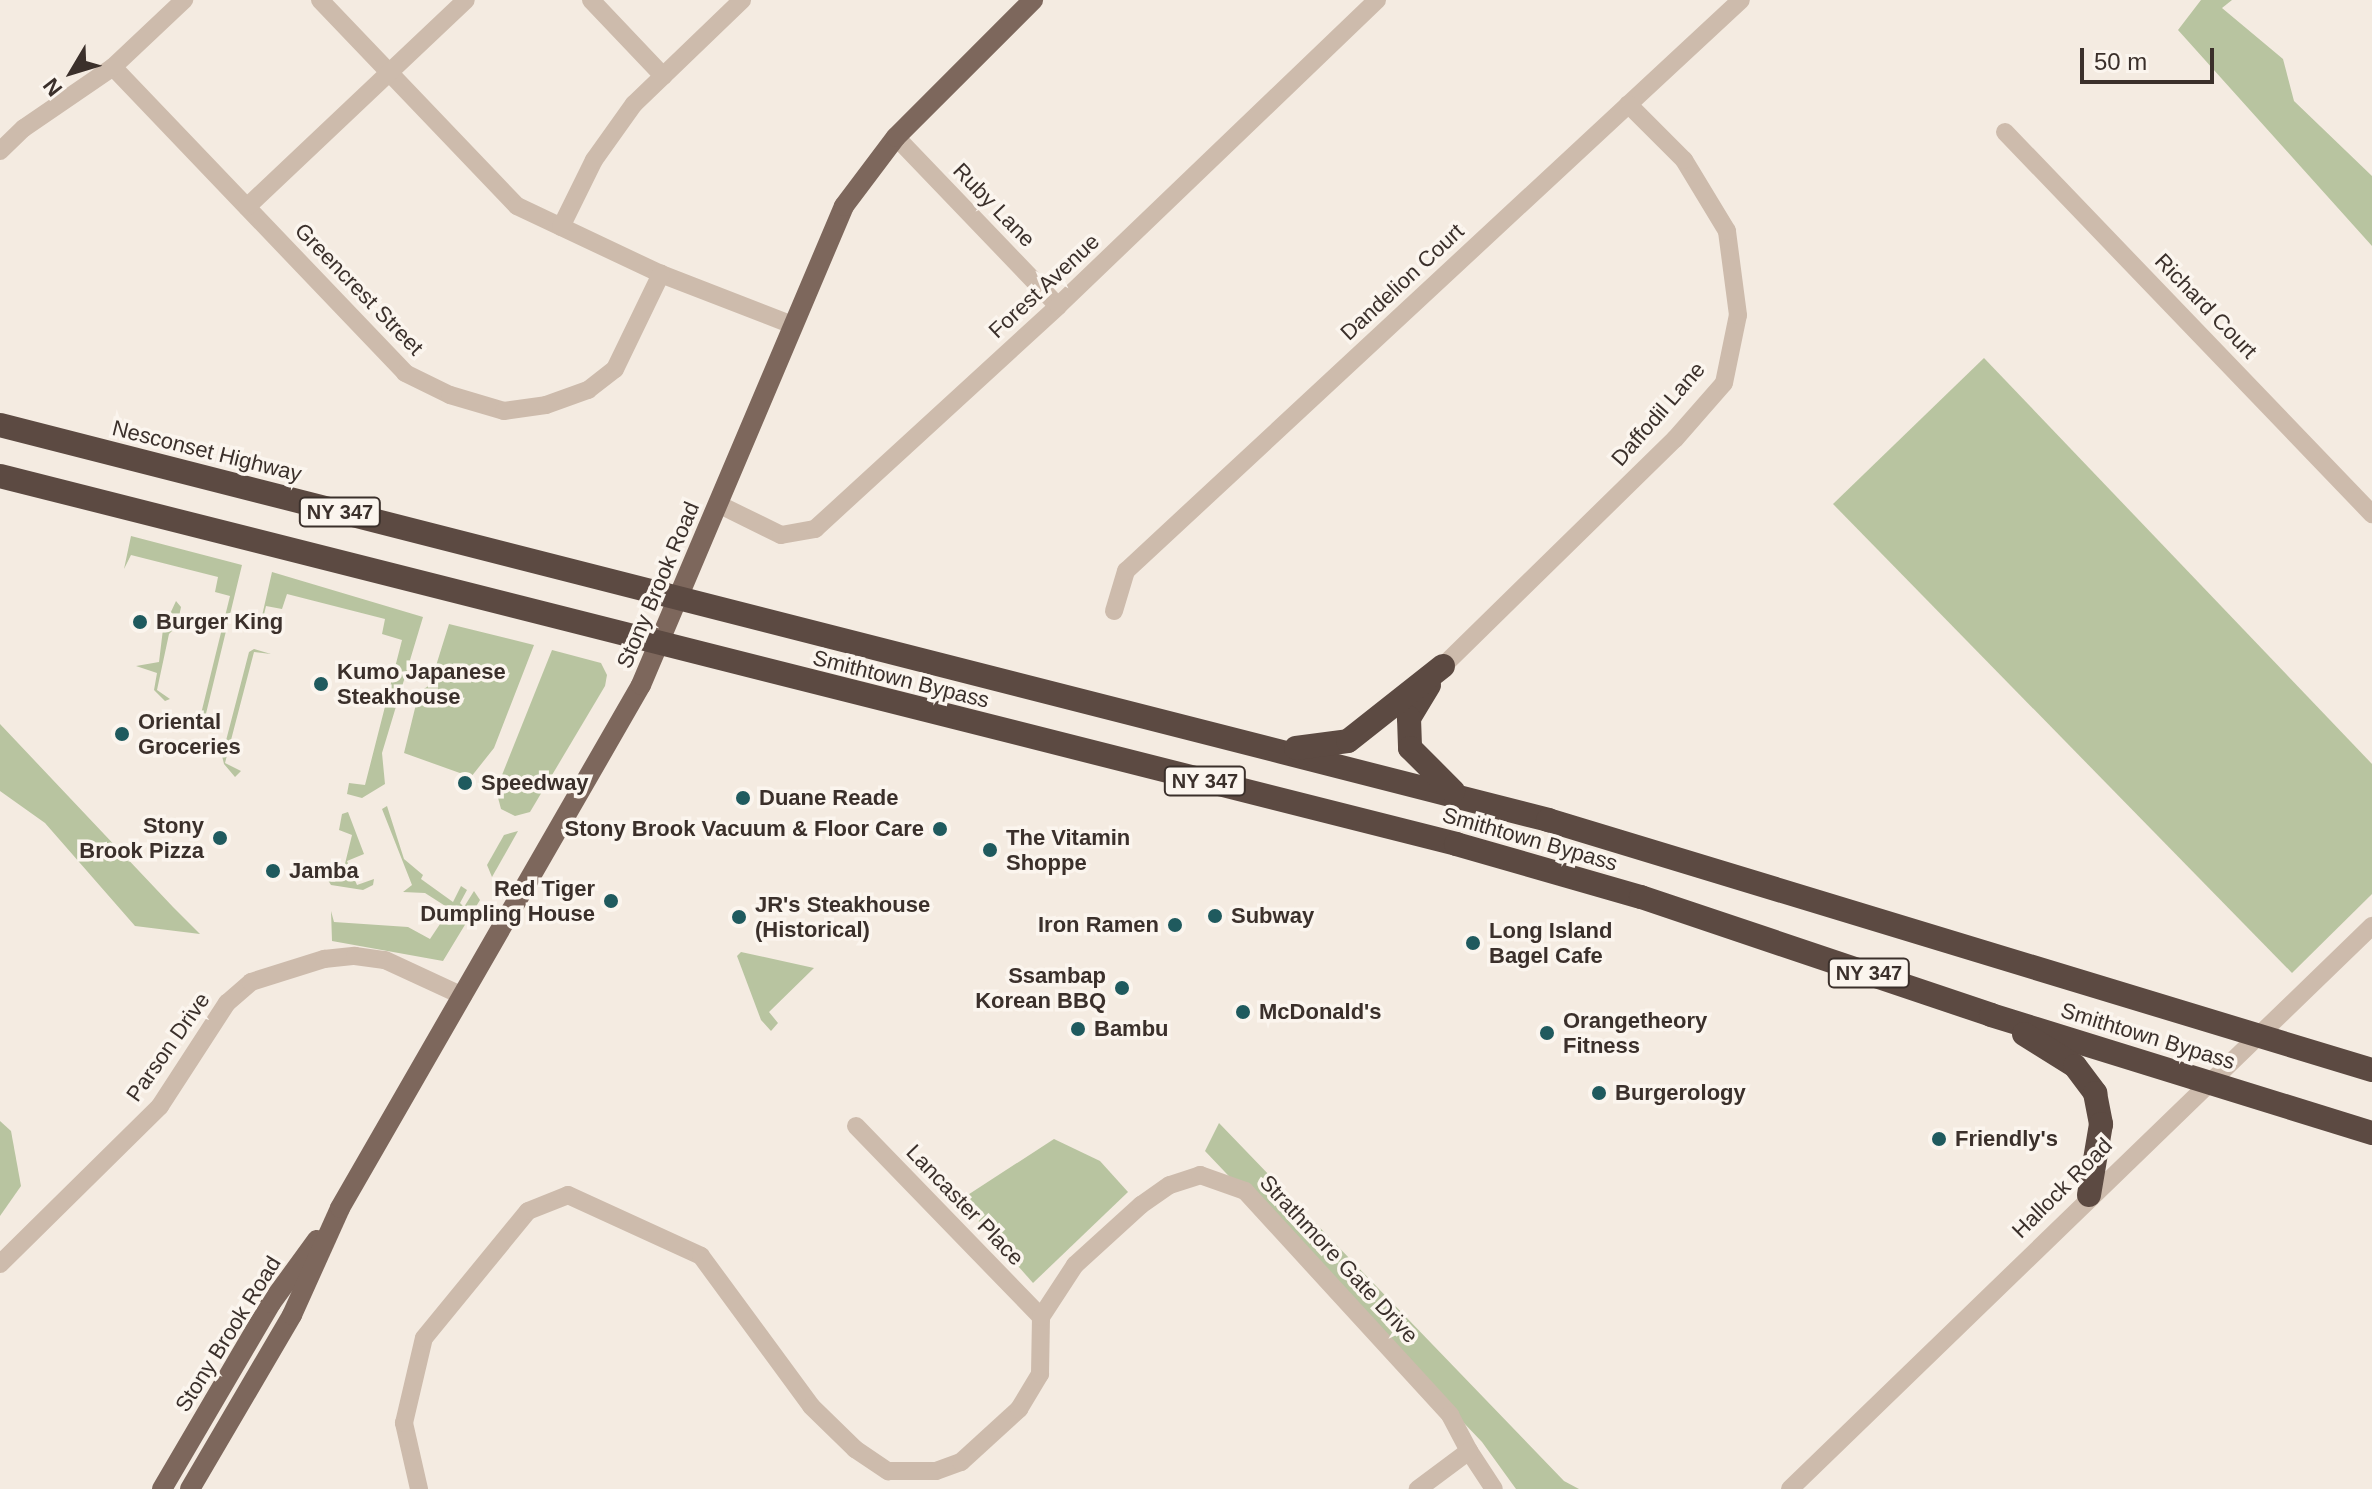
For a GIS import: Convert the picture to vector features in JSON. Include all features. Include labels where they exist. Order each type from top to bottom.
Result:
[{"type":"highway","name":"Nesconset Highway","points":[[0,425],[680,598]]},
{"type":"highway","name":"NY 347","points":[[0,476],[660,645]]},
{"type":"highway","name":"Smithtown Bypass","points":[[680,598],[1458,796],[2372,1070]]},
{"type":"highway","name":"Smithtown Bypass","points":[[660,645],[1471,848],[1694,913],[1991,1015],[2372,1133]]},
{"type":"highway","points":[[1272,749],[1348,741],[1443,666]]},
{"type":"highway","points":[[1443,666],[1413,708],[1407,737],[1414,757],[1458,796]]},
{"type":"highway","points":[[1991,1015],[2066,1059],[2091,1084],[2101,1124],[2089,1195]]},
{"type":"main road","name":"Stony Brook Road","points":[[162,1489],[271,1303],[340,1208],[660,645],[790,324],[844,206],[896,137],[1033,0]]},
{"type":"main road","name":"Stony Brook Road","points":[[190,1489],[292,1315],[340,1208]]},
{"type":"street","points":[[0,151],[24,128],[113,67],[184,0]]},
{"type":"street","points":[[320,0],[517,206],[661,274],[790,324]]},
{"type":"street","points":[[247,207],[466,0]]},
{"type":"street","points":[[591,0],[663,76]]},
{"type":"street","points":[[561,227],[594,160],[634,104],[742,0]]},
{"type":"street","name":"Forest Avenue","points":[[718,504],[781,535],[815,529],[1058,306],[1377,0]]},
{"type":"street","name":"Dandelion Court","points":[[1114,611],[1126,571],[1741,0]]},
{"type":"street","name":"Greencrest Street","points":[[113,67],[405,373],[504,411],[546,405],[607,377],[631,343],[661,274]]},
{"type":"street","name":"Daffodil Lane","points":[[1443,666],[1675,439],[1724,383],[1738,315],[1727,231],[1684,160],[1628,104]]},
{"type":"street","name":"Richard Court","points":[[2005,132],[2372,514]]},
{"type":"street","name":"Ruby Lane","points":[[896,137],[1058,306]]},
{"type":"street","name":"Hallock Road","points":[[1790,1489],[2089,1195],[2372,926]]},
{"type":"street","name":"Parson Drive","points":[[0,1264],[160,1106],[227,1003],[251,982],[324,959],[355,956],[385,960],[463,996]]},
{"type":"street","name":"Lancaster Place","points":[[856,1126],[1041,1317]]},
{"type":"street","name":"Strathmore Gate Drive","points":[[1041,1317],[1075,1265],[1141,1205],[1170,1185],[1200,1175],[1226,1181],[1245,1191],[1333,1282],[1450,1415],[1494,1489]]},
{"type":"street","points":[[419,1489],[404,1423],[424,1338],[528,1211],[568,1195],[701,1256],[811,1406],[888,1471],[936,1471],[961,1462],[1019,1409],[1040,1374],[1041,1317]]},
{"type":"street","points":[[1418,1489],[1469,1451]]},
{"type":"green space","points":[[2201,0],[2232,0],[2222,8],[2283,59],[2294,101],[2372,176],[2372,246],[2178,30]]},
{"type":"green space","points":[[1984,358],[2372,764],[2372,894],[2292,973],[1833,504]]},
{"type":"green space","points":[[131,536],[242,565],[203,726],[198,729],[184,719],[199,722],[230,596],[215,592],[218,577],[131,555],[124,569]]},
{"type":"green space","points":[[272,572],[423,617],[382,753],[385,784],[362,798],[347,794],[349,783],[365,785],[402,640],[382,634],[385,619],[287,594],[282,609],[266,606],[261,627],[276,633],[259,629]]},
{"type":"green space","points":[[176,601],[181,607],[177,626],[169,634],[157,690],[170,699],[165,701],[154,690],[157,673],[136,666],[159,662],[163,629]]},
{"type":"green space","points":[[449,624],[534,645],[494,748],[471,777],[404,753],[419,692],[430,685]]},
{"type":"green space","points":[[254,649],[271,654],[254,652],[225,763],[241,771],[235,777],[224,764],[222,756],[249,652]]},
{"type":"green space","points":[[552,650],[601,663],[607,675],[605,686],[530,812],[515,816],[501,809],[496,790]]},
{"type":"green space","points":[[0,724],[200,934],[135,926],[45,823],[0,791]]},
{"type":"green space","points":[[387,806],[404,859],[423,875],[421,879],[453,902],[461,886],[467,890],[460,903],[464,907],[474,891],[480,900],[443,961],[332,941],[331,911],[334,922],[408,927],[430,939],[450,909],[425,893],[403,892],[412,885],[382,809]]},
{"type":"green space","points":[[348,812],[364,854],[347,861],[357,885],[374,879],[373,885],[363,890],[331,885],[326,877],[326,872],[342,876],[352,835],[339,830],[342,814]]},
{"type":"green space","points":[[518,831],[492,877],[487,865],[504,835]]},
{"type":"green space","points":[[741,952],[814,968],[769,1012],[778,1023],[771,1031],[761,1020],[737,956]]},
{"type":"green space","points":[[0,1121],[11,1131],[21,1186],[0,1216]]},
{"type":"green space","points":[[1219,1123],[1564,1481],[1579,1489],[1516,1489],[1482,1442],[1205,1151]]},
{"type":"green space","points":[[1054,1139],[1100,1161],[1128,1192],[1033,1283],[960,1200]]},
{"type":"place","name":"Burger King","points":[[140,622]]},
{"type":"place","name":"Kumo Japanese Steakhouse","points":[[321,684]]},
{"type":"place","name":"Oriental Groceries","points":[[122,734]]},
{"type":"place","name":"Speedway","points":[[465,783]]},
{"type":"place","name":"Duane Reade","points":[[743,798]]},
{"type":"place","name":"Stony Brook Vacuum & Floor Care","points":[[940,829]]},
{"type":"place","name":"Stony Brook Pizza","points":[[220,838]]},
{"type":"place","name":"The Vitamin Shoppe","points":[[990,850]]},
{"type":"place","name":"Jamba","points":[[273,871]]},
{"type":"place","name":"Red Tiger Dumpling House","points":[[611,901]]},
{"type":"place","name":"Subway","points":[[1215,916]]},
{"type":"place","name":"JR's Steakhouse (Historical)","points":[[739,917]]},
{"type":"place","name":"Iron Ramen","points":[[1175,925]]},
{"type":"place","name":"Long Island Bagel Cafe","points":[[1473,943]]},
{"type":"place","name":"Ssambap Korean BBQ","points":[[1122,988]]},
{"type":"place","name":"McDonald's","points":[[1243,1012]]},
{"type":"place","name":"Bambu","points":[[1078,1029]]},
{"type":"place","name":"Orangetheory Fitness","points":[[1547,1033]]},
{"type":"place","name":"Burgerology","points":[[1599,1093]]},
{"type":"place","name":"Friendly's","points":[[1939,1139]]}]
